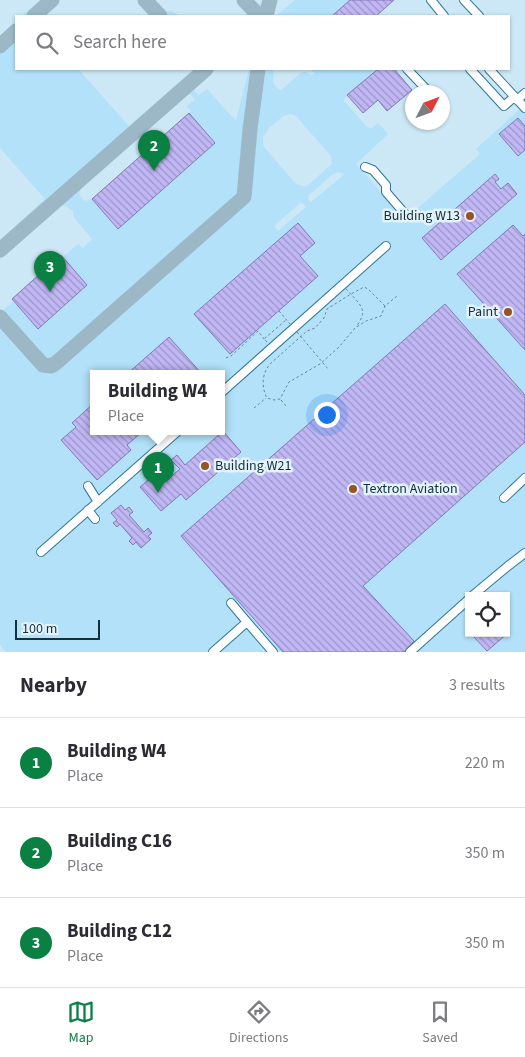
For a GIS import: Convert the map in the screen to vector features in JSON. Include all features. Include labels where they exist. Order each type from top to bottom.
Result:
[{"type":"lane","points":[[431,0],[443,15]]},
{"type":"lane","points":[[464,0],[477,15]]},
{"type":"lane","points":[[408,70],[422,85]]},
{"type":"lane","points":[[471,70],[504,106],[525,93]]},
{"type":"lane","points":[[483,82],[491,70],[525,108]]},
{"type":"lane","points":[[365,166],[373,170],[386,185],[386,192],[406,215]]},
{"type":"lane","points":[[225,389],[292,326],[386,246]]},
{"type":"lane","points":[[41,552],[174,435]]},
{"type":"lane","points":[[504,498],[525,478]]},
{"type":"lane","points":[[88,486],[98,502]]},
{"type":"lane","points":[[88,510],[95,519]]},
{"type":"lane","points":[[477,592],[525,552]]},
{"type":"lane","points":[[410,652],[465,603]]},
{"type":"lane","points":[[231,604],[273,652]]},
{"type":"lane","points":[[213,652],[247,622]]},
{"type":"path","points":[[280,399],[289,382],[323,362],[339,347],[362,318],[362,307],[344,286]]},
{"type":"path","points":[[280,399],[267,398],[263,392],[265,370],[307,331],[315,328],[324,318],[327,309],[364,287],[385,306]]},
{"type":"path","points":[[355,328],[366,321],[381,316],[385,306],[397,296]]},
{"type":"path","points":[[278,311],[329,370]]},
{"type":"path","points":[[362,318],[366,321]]},
{"type":"path","points":[[281,324],[292,326]]},
{"type":"path","points":[[226,358],[258,331],[264,339]]},
{"type":"path","points":[[254,408],[267,398]]},
{"type":"path","points":[[280,399],[287,407]]},
{"type":"shaded area","points":[[40,0],[60,0],[42,15],[23,15]]},
{"type":"shaded area","points":[[137,0],[153,0],[163,11],[171,11],[179,15],[150,15]]},
{"type":"shaded area","points":[[237,0],[250,0],[255,5],[263,3],[273,15],[249,15]]},
{"type":"shaded area","points":[[295,0],[350,0],[333,15],[277,15]]},
{"type":"shaded area","points":[[15,22],[15,70],[79,70],[129,126],[193,70],[216,70],[194,88],[195,92],[199,95],[207,89],[236,121],[249,70],[274,70],[273,83],[281,90],[302,72],[311,75],[315,74],[312,70],[375,70],[343,100],[367,127],[372,128],[378,123],[388,134],[356,164],[405,219],[480,154],[476,149],[521,108],[525,113],[525,652],[6,652],[0,645],[0,311],[14,301],[38,328],[87,285],[63,257],[78,244],[83,248],[92,239],[73,216],[73,211],[66,206],[61,206],[0,259],[0,240],[45,199],[0,148],[0,36]],"holes":[[[188,94],[192,95],[195,100],[186,106],[191,111],[189,113],[215,143],[117,229],[92,199],[85,201],[79,195],[82,187]],[[291,114],[296,116],[331,156],[332,164],[306,187],[296,184],[264,147],[263,142],[263,137],[269,128],[283,116]],[[338,172],[345,174],[311,202],[308,199],[309,195],[333,174]],[[300,203],[306,207],[278,231],[274,226]]]},
{"type":"building","points":[[350,0],[394,0],[377,15],[333,15]]},
{"type":"building","points":[[377,70],[395,70],[408,85],[405,85],[405,96],[387,111],[378,100],[363,113],[347,95]]},
{"type":"building","points":[[189,113],[215,143],[118,229],[92,199]]},
{"type":"building","points":[[518,118],[525,126],[525,150],[518,156],[499,134]]},
{"type":"building","name":"Building W13","points":[[495,174],[499,179],[495,182],[501,189],[508,183],[517,194],[441,260],[422,238]]},
{"type":"building","points":[[298,223],[315,243],[300,256],[318,276],[230,354],[194,314]]},
{"type":"building","name":"Paint","points":[[513,225],[523,236],[525,234],[525,350],[457,274]]},
{"type":"building","points":[[61,255],[87,285],[38,329],[12,299]]},
{"type":"building","name":"Textron Aviation","points":[[445,304],[525,395],[525,442],[363,586],[414,641],[404,652],[283,652],[181,536]]},
{"type":"building","points":[[169,337],[198,370],[132,370]]},
{"type":"building","points":[[90,407],[90,435],[139,435],[127,445],[131,450],[97,480],[61,440],[76,427],[72,423]]},
{"type":"building","name":"Building W21","points":[[225,433],[241,452],[186,500],[181,494],[161,511],[140,487],[159,471],[167,480],[180,469],[171,460],[177,455],[185,465],[219,435],[225,435]]},
{"type":"building","points":[[121,505],[125,510],[129,507],[133,512],[129,515],[144,532],[148,528],[152,533],[148,536],[151,539],[141,548],[136,542],[133,545],[129,541],[132,538],[120,524],[117,527],[113,523],[117,520],[111,513]]},
{"type":"building","points":[[474,637],[503,637],[487,651]]},
{"type":"taxiway","points":[[35,15],[52,0]]},
{"type":"taxiway","points":[[145,0],[159,15]]},
{"type":"taxiway","points":[[244,0],[258,15]]},
{"type":"taxiway","points":[[266,15],[270,0]]},
{"type":"taxiway","points":[[0,46],[15,32]]},
{"type":"taxiway","points":[[0,250],[205,70]]},
{"type":"taxiway","points":[[0,317],[43,365],[51,366],[244,197],[258,70]]},
{"type":"place","name":"Building C16","points":[[154,171]]},
{"type":"place","name":"Building W13","points":[[470,216]]},
{"type":"place","name":"Building C12","points":[[50,292]]},
{"type":"place","name":"Paint","points":[[508,312]]},
{"type":"place","name":"Building W21","points":[[205,466]]},
{"type":"place","name":"Textron Aviation","points":[[353,489]]},
{"type":"place","name":"Building W4","points":[[158,493]]}]
